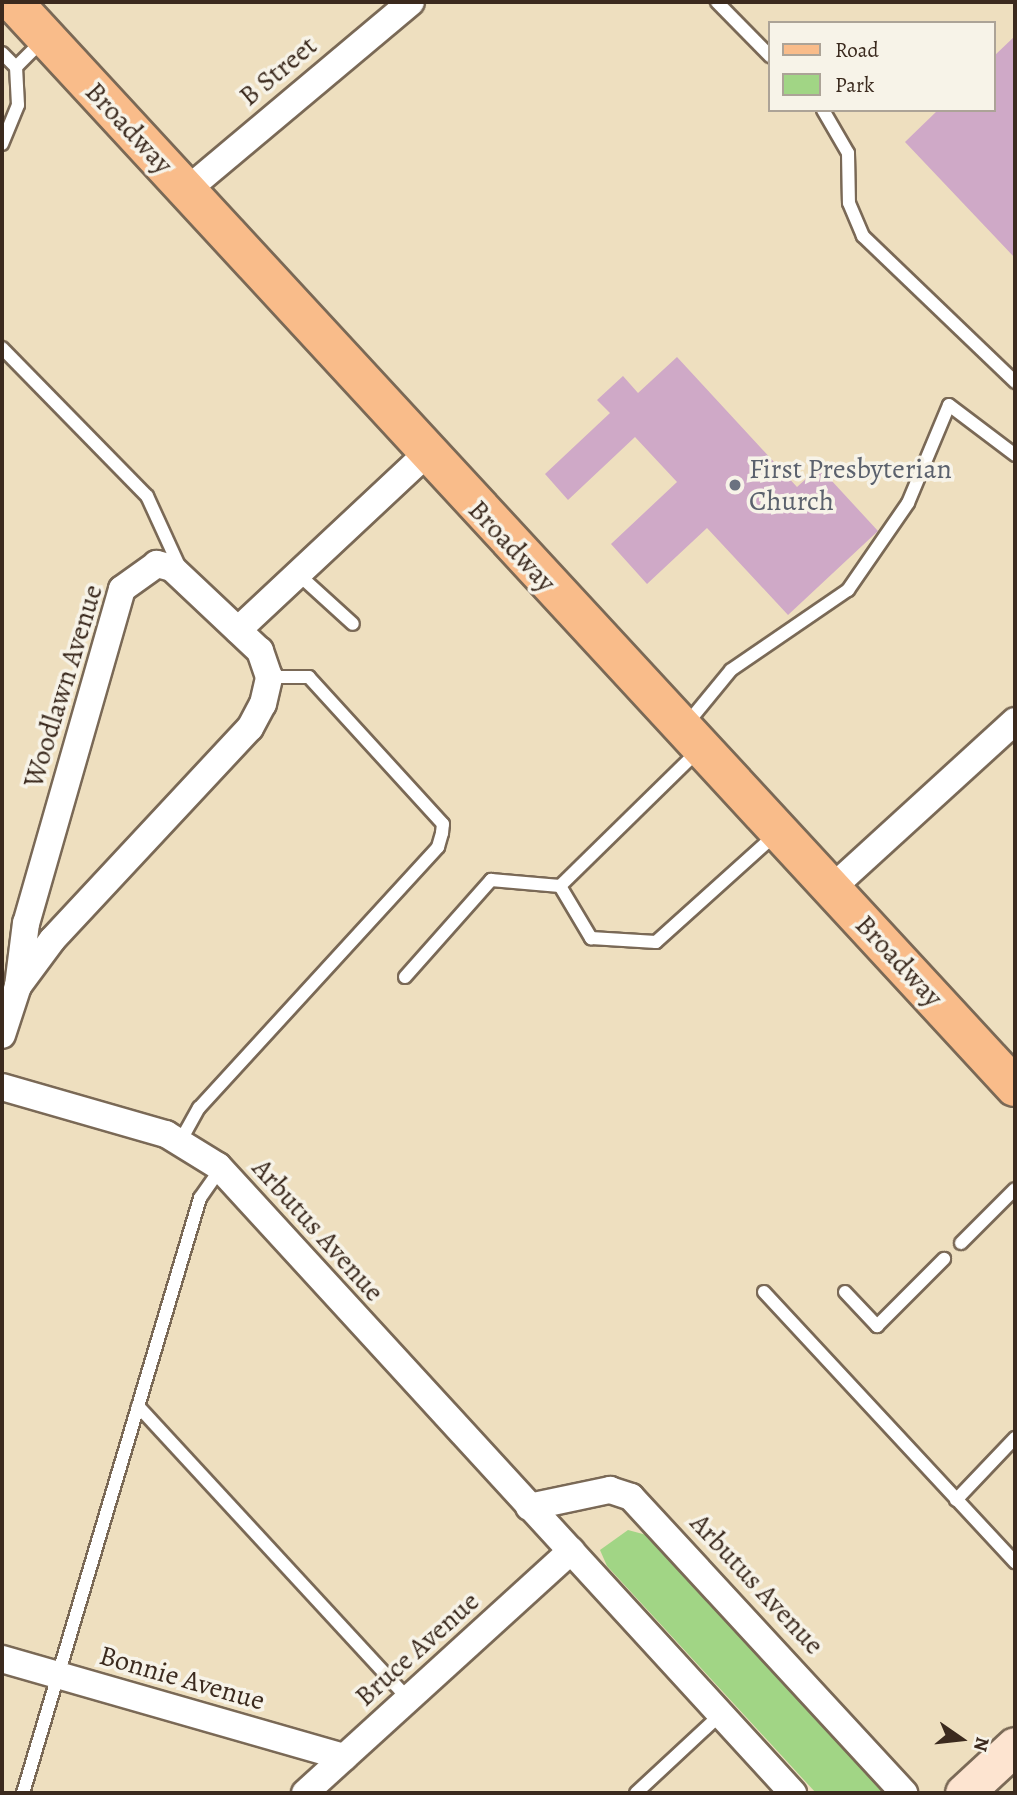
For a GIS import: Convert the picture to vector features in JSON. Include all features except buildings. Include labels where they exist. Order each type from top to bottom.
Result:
[{"type":"main road","name":"Broadway","points":[[13,2],[426,454],[1015,1087]]},
{"type":"street","name":"B Street","points":[[187,190],[397,6]]},
{"type":"street","points":[[238,630],[426,454]]},
{"type":"street","name":"Woodlawn Avenue","points":[[2,1035],[18,986],[26,923],[122,589],[157,564],[184,577],[260,650],[269,677],[250,728],[52,940],[18,986]]},
{"type":"street","points":[[831,889],[1014,718]]},
{"type":"street","name":"Arbutus Avenue","points":[[2,1087],[181,1140],[220,1168],[793,1793]]},
{"type":"street","name":"Arbutus Avenue","points":[[529,1507],[610,1490],[631,1497],[904,1793]]},
{"type":"street","name":"Bruce Avenue","points":[[305,1793],[570,1551]]},
{"type":"street","name":"Bonnie Avenue","points":[[2,1659],[344,1757]]},
{"type":"street","points":[[964,1793],[1015,1746]]},
{"type":"lane","points":[[717,2],[768,54]]},
{"type":"lane","points":[[16,67],[46,37]]},
{"type":"lane","points":[[2,52],[16,67],[18,105],[2,144]]},
{"type":"lane","points":[[823,112],[848,153],[849,203],[863,236],[1015,382]]},
{"type":"lane","points":[[2,348],[146,496],[184,577]]},
{"type":"lane","points":[[560,886],[691,739],[731,670],[848,590],[908,503],[949,405],[1015,455]]},
{"type":"lane","points":[[298,574],[353,624]]},
{"type":"lane","points":[[181,1140],[199,1108],[438,847],[442,833],[443,824],[309,677],[269,677]]},
{"type":"lane","points":[[560,886],[591,938],[656,942],[778,832]]},
{"type":"lane","points":[[405,977],[491,880],[560,886]]},
{"type":"lane","points":[[23,1793],[200,1198],[220,1168]]},
{"type":"lane","points":[[961,1243],[1015,1189]]},
{"type":"lane","points":[[845,1292],[877,1326],[944,1259]]},
{"type":"lane","points":[[764,1292],[1015,1562]]},
{"type":"lane","points":[[138,1406],[408,1699]]},
{"type":"lane","points":[[956,1500],[1015,1438]]},
{"type":"lane","points":[[636,1793],[720,1715]]},
{"type":"green space","points":[[628,1530],[654,1537],[885,1793],[816,1793],[607,1566],[600,1550]]},
{"type":"place","name":"First Presbyterian Church","points":[[735,485]]}]
